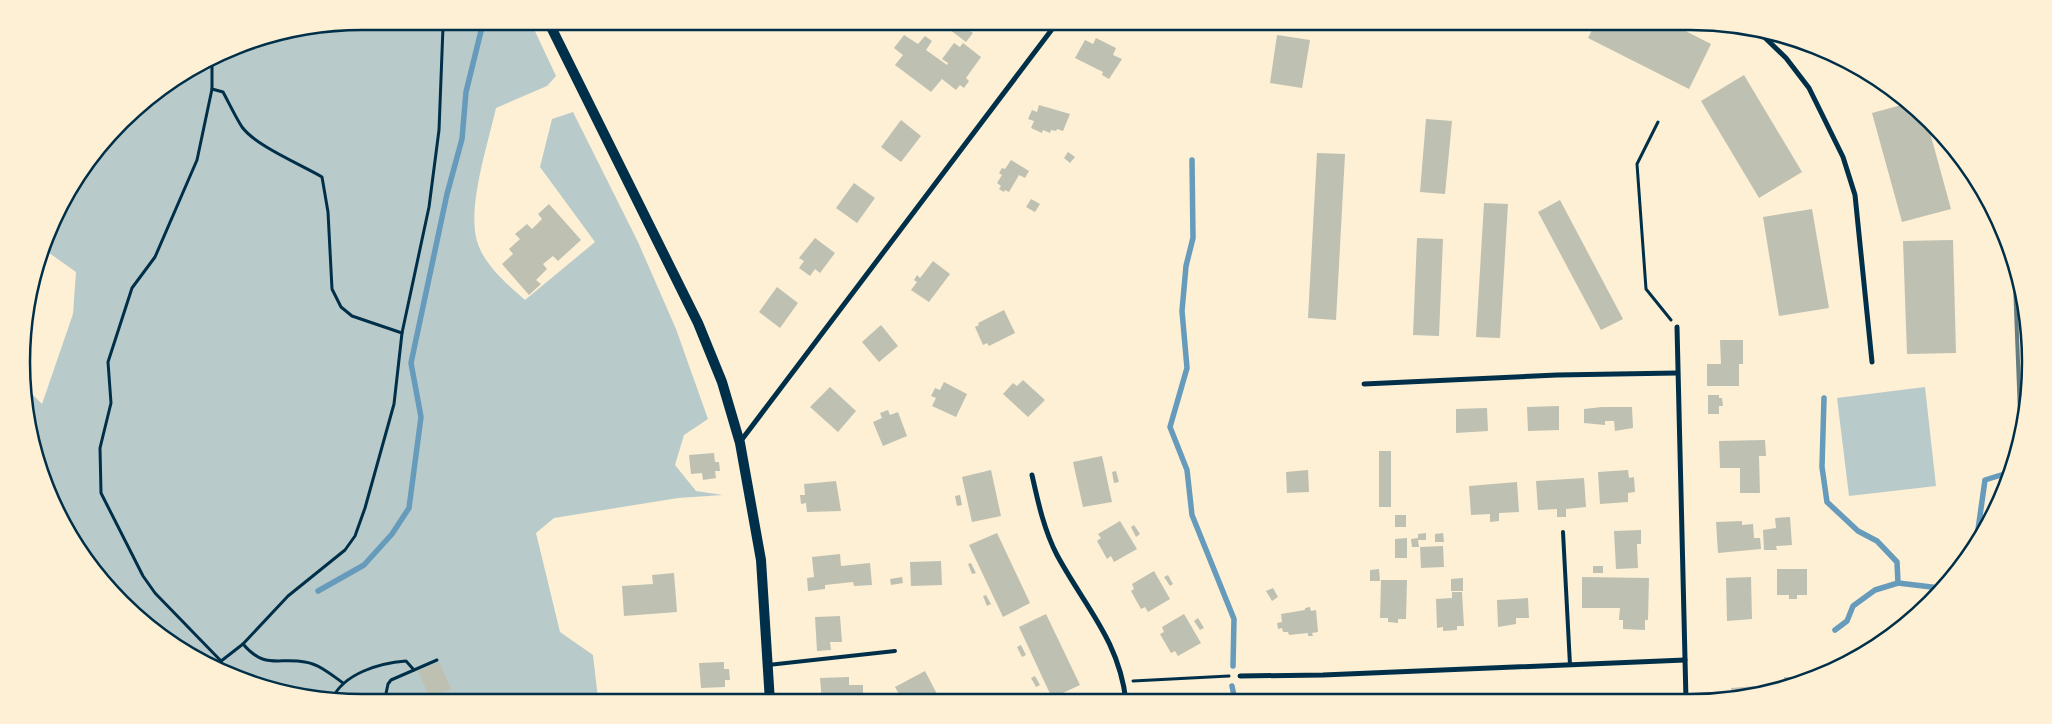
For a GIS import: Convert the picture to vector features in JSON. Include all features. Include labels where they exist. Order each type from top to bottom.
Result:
[{"type":"main road","points":[[553,30],[698,323],[722,382],[740,442],[761,560],[770,694]]},
{"type":"street","points":[[740,442],[1051,30]]},
{"type":"street","points":[[1766,39],[1786,58],[1808,88],[1843,157],[1855,195],[1872,362]]},
{"type":"street","points":[[1676,327],[1686,694]]},
{"type":"street","points":[[1364,384],[1557,375],[1677,373]]},
{"type":"street","points":[[1032,475],[1045,528],[1057,554],[1118,658],[1125,694]]},
{"type":"street","points":[[1240,676],[1323,675],[1684,660]]},
{"type":"lane","points":[[1562,532],[1570,665]]},
{"type":"lane","points":[[768,665],[895,651]]},
{"type":"path","points":[[212,66],[212,89],[197,160],[154,256],[132,288],[108,362],[111,403],[100,448],[101,493],[142,576],[155,593],[221,661],[243,644],[288,596],[328,566],[345,550],[355,536],[365,508],[394,404],[402,333],[429,207],[440,111],[444,30]]},
{"type":"path","points":[[212,89],[223,92],[243,128],[265,147],[296,161],[322,177],[328,212],[332,288],[341,307],[352,316],[402,333]]},
{"type":"path","points":[[1658,122],[1637,164],[1646,289],[1676,327]]},
{"type":"path","points":[[243,644],[254,655],[264,660],[305,662],[322,669],[343,683]]},
{"type":"path","points":[[386,694],[389,681],[437,660]]},
{"type":"path","points":[[336,693],[343,683],[388,663],[406,661],[414,670]]},
{"type":"path","points":[[1124,681],[1240,676]]},
{"type":"shaded area","points":[[362,30],[534,30],[556,76],[547,86],[496,108],[477,193],[475,227],[480,250],[497,274],[525,300],[595,242],[540,167],[552,119],[573,112],[638,242],[676,329],[708,419],[684,435],[675,465],[696,491],[723,495],[678,498],[554,518],[536,533],[560,632],[593,655],[597,694],[340,693],[297,688],[255,676],[235,669],[196,650],[143,612],[112,581],[86,546],[74,528],[55,489],[41,448],[32,394],[42,404],[73,314],[76,272],[49,253],[55,235],[74,196],[112,143],[127,127],[143,112],[196,74],[235,55],[276,41],[319,33]]},
{"type":"shaded area","points":[[1925,387],[1936,486],[1849,496],[1837,398]]},
{"type":"building","points":[[950,30],[968,30],[973,33],[966,42]]},
{"type":"building","points":[[1592,30],[1684,30],[1711,44],[1689,89],[1588,38]]},
{"type":"building","points":[[904,35],[918,44],[925,36],[932,41],[926,50],[947,65],[948,63],[942,59],[954,43],[960,47],[963,43],[981,57],[966,78],[969,81],[964,88],[960,85],[956,90],[942,79],[931,92],[895,65],[903,55],[894,48]]},
{"type":"building","points":[[1277,35],[1310,40],[1302,88],[1270,83]]},
{"type":"building","points":[[1096,38],[1116,48],[1113,55],[1122,59],[1109,79],[1102,75],[1103,72],[1075,58],[1085,40],[1093,44]]},
{"type":"building","points":[[1744,75],[1802,172],[1759,198],[1701,101]]},
{"type":"building","points":[[1039,105],[1070,114],[1063,131],[1057,129],[1056,131],[1051,130],[1050,133],[1043,130],[1042,133],[1031,128],[1034,121],[1028,119],[1032,110],[1037,112]]},
{"type":"building","points":[[1900,105],[1930,132],[1951,209],[1902,222],[1872,113]]},
{"type":"building","points":[[1426,119],[1452,121],[1445,194],[1420,192]]},
{"type":"building","points":[[901,120],[921,136],[901,162],[881,147]]},
{"type":"building","points":[[1068,152],[1075,157],[1070,163],[1064,158]]},
{"type":"building","points":[[1317,153],[1345,154],[1336,320],[1308,318]]},
{"type":"building","points":[[1011,160],[1029,171],[1025,178],[1019,175],[1009,192],[1005,190],[1004,192],[999,189],[1001,186],[997,183],[1002,175],[999,173],[1002,168],[1005,169]]},
{"type":"building","points":[[854,183],[875,198],[857,223],[836,208]]},
{"type":"building","points":[[1031,199],[1040,204],[1035,212],[1026,207]]},
{"type":"building","points":[[1560,200],[1623,319],[1601,330],[1538,212]]},
{"type":"building","points":[[1484,203],[1508,204],[1500,338],[1476,337]]},
{"type":"building","points":[[549,204],[581,240],[558,261],[553,256],[543,264],[547,269],[536,280],[541,284],[529,295],[502,264],[513,254],[509,249],[520,239],[515,234],[527,224],[532,229],[542,219],[538,214]]},
{"type":"building","points":[[1812,209],[1829,308],[1779,316],[1763,217]]},
{"type":"building","points":[[815,238],[835,253],[820,273],[815,269],[810,276],[799,268],[804,261],[799,258]]},
{"type":"building","points":[[1417,238],[1443,239],[1439,336],[1413,335]]},
{"type":"building","points":[[1953,240],[1956,353],[1907,354],[1903,241]]},
{"type":"building","points":[[933,261],[950,274],[929,302],[911,290],[917,282],[914,280],[917,275],[920,278]]},
{"type":"building","points":[[777,287],[798,303],[780,328],[759,312]]},
{"type":"building","points":[[1004,310],[1015,333],[989,346],[987,343],[983,345],[975,327],[979,325],[978,323]]},
{"type":"building","points":[[881,325],[898,346],[879,362],[862,342]]},
{"type":"building","points":[[1720,340],[1743,340],[1743,364],[1739,364],[1739,386],[1707,386],[1707,364],[1721,364]]},
{"type":"building","points":[[1023,380],[1045,400],[1028,417],[1003,394],[1013,383],[1017,386]]},
{"type":"building","points":[[944,382],[967,394],[956,417],[932,406],[936,398],[931,396],[935,388],[940,390]]},
{"type":"building","points":[[830,387],[856,411],[838,432],[810,407]]},
{"type":"building","points":[[1708,395],[1719,395],[1719,398],[1722,398],[1723,406],[1719,406],[1719,414],[1708,414]]},
{"type":"building","points":[[1559,406],[1559,430],[1528,431],[1527,407]]},
{"type":"building","points":[[1632,407],[1633,428],[1615,431],[1614,421],[1605,421],[1605,425],[1584,423],[1584,409]]},
{"type":"building","points":[[1487,408],[1488,431],[1456,433],[1456,409]]},
{"type":"building","points":[[888,410],[890,415],[898,412],[907,436],[883,446],[873,422],[882,418],[880,413]]},
{"type":"building","points":[[1765,440],[1766,456],[1759,456],[1760,493],[1740,493],[1740,468],[1720,468],[1719,441]]},
{"type":"building","points":[[1379,451],[1391,451],[1391,507],[1379,507]]},
{"type":"building","points":[[714,453],[715,462],[719,462],[720,471],[715,471],[716,478],[703,480],[702,473],[691,474],[689,455]]},
{"type":"building","points":[[1102,456],[1112,502],[1083,507],[1073,462]]},
{"type":"building","points":[[991,470],[1001,516],[972,522],[962,477]]},
{"type":"building","points":[[1308,470],[1309,492],[1287,493],[1286,472]]},
{"type":"building","points":[[1628,470],[1629,478],[1634,477],[1635,492],[1628,493],[1628,502],[1600,504],[1598,472]]},
{"type":"building","points":[[1116,471],[1119,482],[1114,483],[1112,472]]},
{"type":"building","points":[[1584,478],[1586,507],[1566,509],[1566,517],[1557,517],[1557,509],[1538,510],[1536,481]]},
{"type":"building","points":[[836,481],[841,511],[807,512],[806,503],[801,504],[800,495],[805,495],[804,484]]},
{"type":"building","points":[[1517,482],[1519,512],[1499,513],[1499,521],[1490,522],[1490,514],[1471,515],[1469,486]]},
{"type":"building","points":[[960,495],[962,505],[957,506],[955,496]]},
{"type":"building","points":[[1395,515],[1406,515],[1406,527],[1395,527]]},
{"type":"building","points":[[1790,517],[1792,545],[1776,546],[1777,550],[1764,550],[1763,530],[1776,528],[1775,518]]},
{"type":"building","points":[[1120,521],[1137,549],[1114,562],[1111,556],[1107,559],[1097,541],[1101,538],[1098,534]]},
{"type":"building","points":[[1742,521],[1742,525],[1753,524],[1754,538],[1760,538],[1761,549],[1718,553],[1716,522]]},
{"type":"building","points":[[1134,525],[1140,534],[1136,537],[1131,527]]},
{"type":"building","points":[[1641,530],[1641,544],[1637,544],[1638,568],[1616,569],[1614,531]]},
{"type":"building","points":[[997,533],[1030,603],[1003,617],[969,545]]},
{"type":"building","points":[[1426,533],[1426,540],[1418,540],[1419,547],[1412,547],[1411,539],[1418,538],[1418,534]]},
{"type":"building","points":[[1443,533],[1444,542],[1435,542],[1435,534]]},
{"type":"building","points":[[1407,538],[1407,558],[1395,558],[1395,539]]},
{"type":"building","points":[[1443,546],[1444,567],[1421,568],[1420,547]]},
{"type":"building","points":[[840,554],[841,566],[870,563],[872,585],[854,586],[853,582],[825,585],[825,589],[808,591],[807,578],[814,577],[812,557]]},
{"type":"building","points":[[941,561],[942,585],[911,586],[910,562]]},
{"type":"building","points":[[971,563],[976,573],[972,574],[968,564]]},
{"type":"building","points":[[1593,566],[1603,566],[1603,573],[1593,573]]},
{"type":"building","points":[[1379,569],[1380,581],[1370,581],[1370,570]]},
{"type":"building","points":[[1777,569],[1807,569],[1807,595],[1797,595],[1797,599],[1789,599],[1789,595],[1777,595]]},
{"type":"building","points":[[1154,571],[1170,599],[1148,612],[1145,607],[1141,609],[1131,591],[1134,589],[1132,584]]},
{"type":"building","points":[[674,573],[677,612],[624,616],[622,586],[653,584],[652,575]]},
{"type":"building","points":[[1168,575],[1173,584],[1170,586],[1164,577]]},
{"type":"building","points":[[902,577],[903,583],[891,585],[890,579]]},
{"type":"building","points":[[1582,577],[1649,578],[1648,620],[1645,620],[1645,630],[1623,629],[1623,620],[1619,620],[1620,608],[1582,608]]},
{"type":"building","points":[[1751,577],[1752,619],[1727,621],[1726,578]]},
{"type":"building","points":[[1463,578],[1463,591],[1451,591],[1451,579]]},
{"type":"building","points":[[1381,580],[1407,580],[1406,619],[1398,619],[1398,623],[1388,622],[1388,618],[1380,618]]},
{"type":"building","points":[[1273,588],[1278,597],[1272,601],[1266,591]]},
{"type":"building","points":[[1452,592],[1462,592],[1464,626],[1457,626],[1457,630],[1443,631],[1443,627],[1437,628],[1436,599],[1452,598]]},
{"type":"building","points":[[986,595],[991,604],[987,606],[983,596]]},
{"type":"building","points":[[1528,598],[1529,618],[1516,618],[1516,624],[1498,627],[1497,600]]},
{"type":"building","points":[[1310,607],[1311,611],[1316,610],[1318,632],[1312,633],[1313,636],[1308,636],[1308,633],[1289,635],[1288,632],[1283,632],[1282,628],[1278,629],[1277,623],[1282,622],[1281,614],[1305,610],[1305,608]]},
{"type":"building","points":[[1046,614],[1080,685],[1061,694],[1050,694],[1019,627]]},
{"type":"building","points":[[1184,614],[1201,643],[1178,656],[1175,651],[1171,653],[1160,634],[1164,632],[1162,627]]},
{"type":"building","points":[[840,616],[842,642],[830,642],[831,650],[817,651],[815,617]]},
{"type":"building","points":[[1198,618],[1204,628],[1200,630],[1194,621]]},
{"type":"building","points":[[1021,645],[1026,655],[1022,657],[1017,647]]},
{"type":"building","points":[[439,662],[451,689],[439,694],[428,694],[418,671]]},
{"type":"building","points":[[724,662],[724,669],[729,669],[730,680],[725,680],[725,687],[701,688],[699,663]]},
{"type":"building","points":[[925,671],[937,694],[899,694],[895,687]]},
{"type":"building","points":[[1035,676],[1040,685],[1036,687],[1031,678]]},
{"type":"building","points":[[849,677],[849,685],[863,685],[863,694],[821,694],[820,678]]},
{"type":"building","points":[[1784,677],[1794,677],[1784,680]]},
{"type":"building","points":[[1757,686],[1763,686],[1731,691],[1731,688]]},
{"type":"waterway","points":[[318,591],[364,565],[392,534],[409,508],[421,417],[411,363],[447,194],[462,139],[466,92],[481,30]]},
{"type":"waterway","points":[[1192,160],[1193,238],[1186,266],[1182,311],[1187,368],[1170,427],[1187,470],[1192,515],[1234,619],[1233,666]]},
{"type":"waterway","points":[[1824,398],[1822,467],[1827,502],[1858,531],[1877,541],[1897,562],[1898,583]]},
{"type":"waterway","points":[[1978,527],[1985,480],[2001,475]]},
{"type":"waterway","points":[[1835,630],[1847,621],[1853,606],[1875,590],[1898,583],[1934,587]]},
{"type":"waterway","points":[[1232,686],[1234,694]]},
{"type":"railway","points":[[2015,295],[2019,400]]}]
